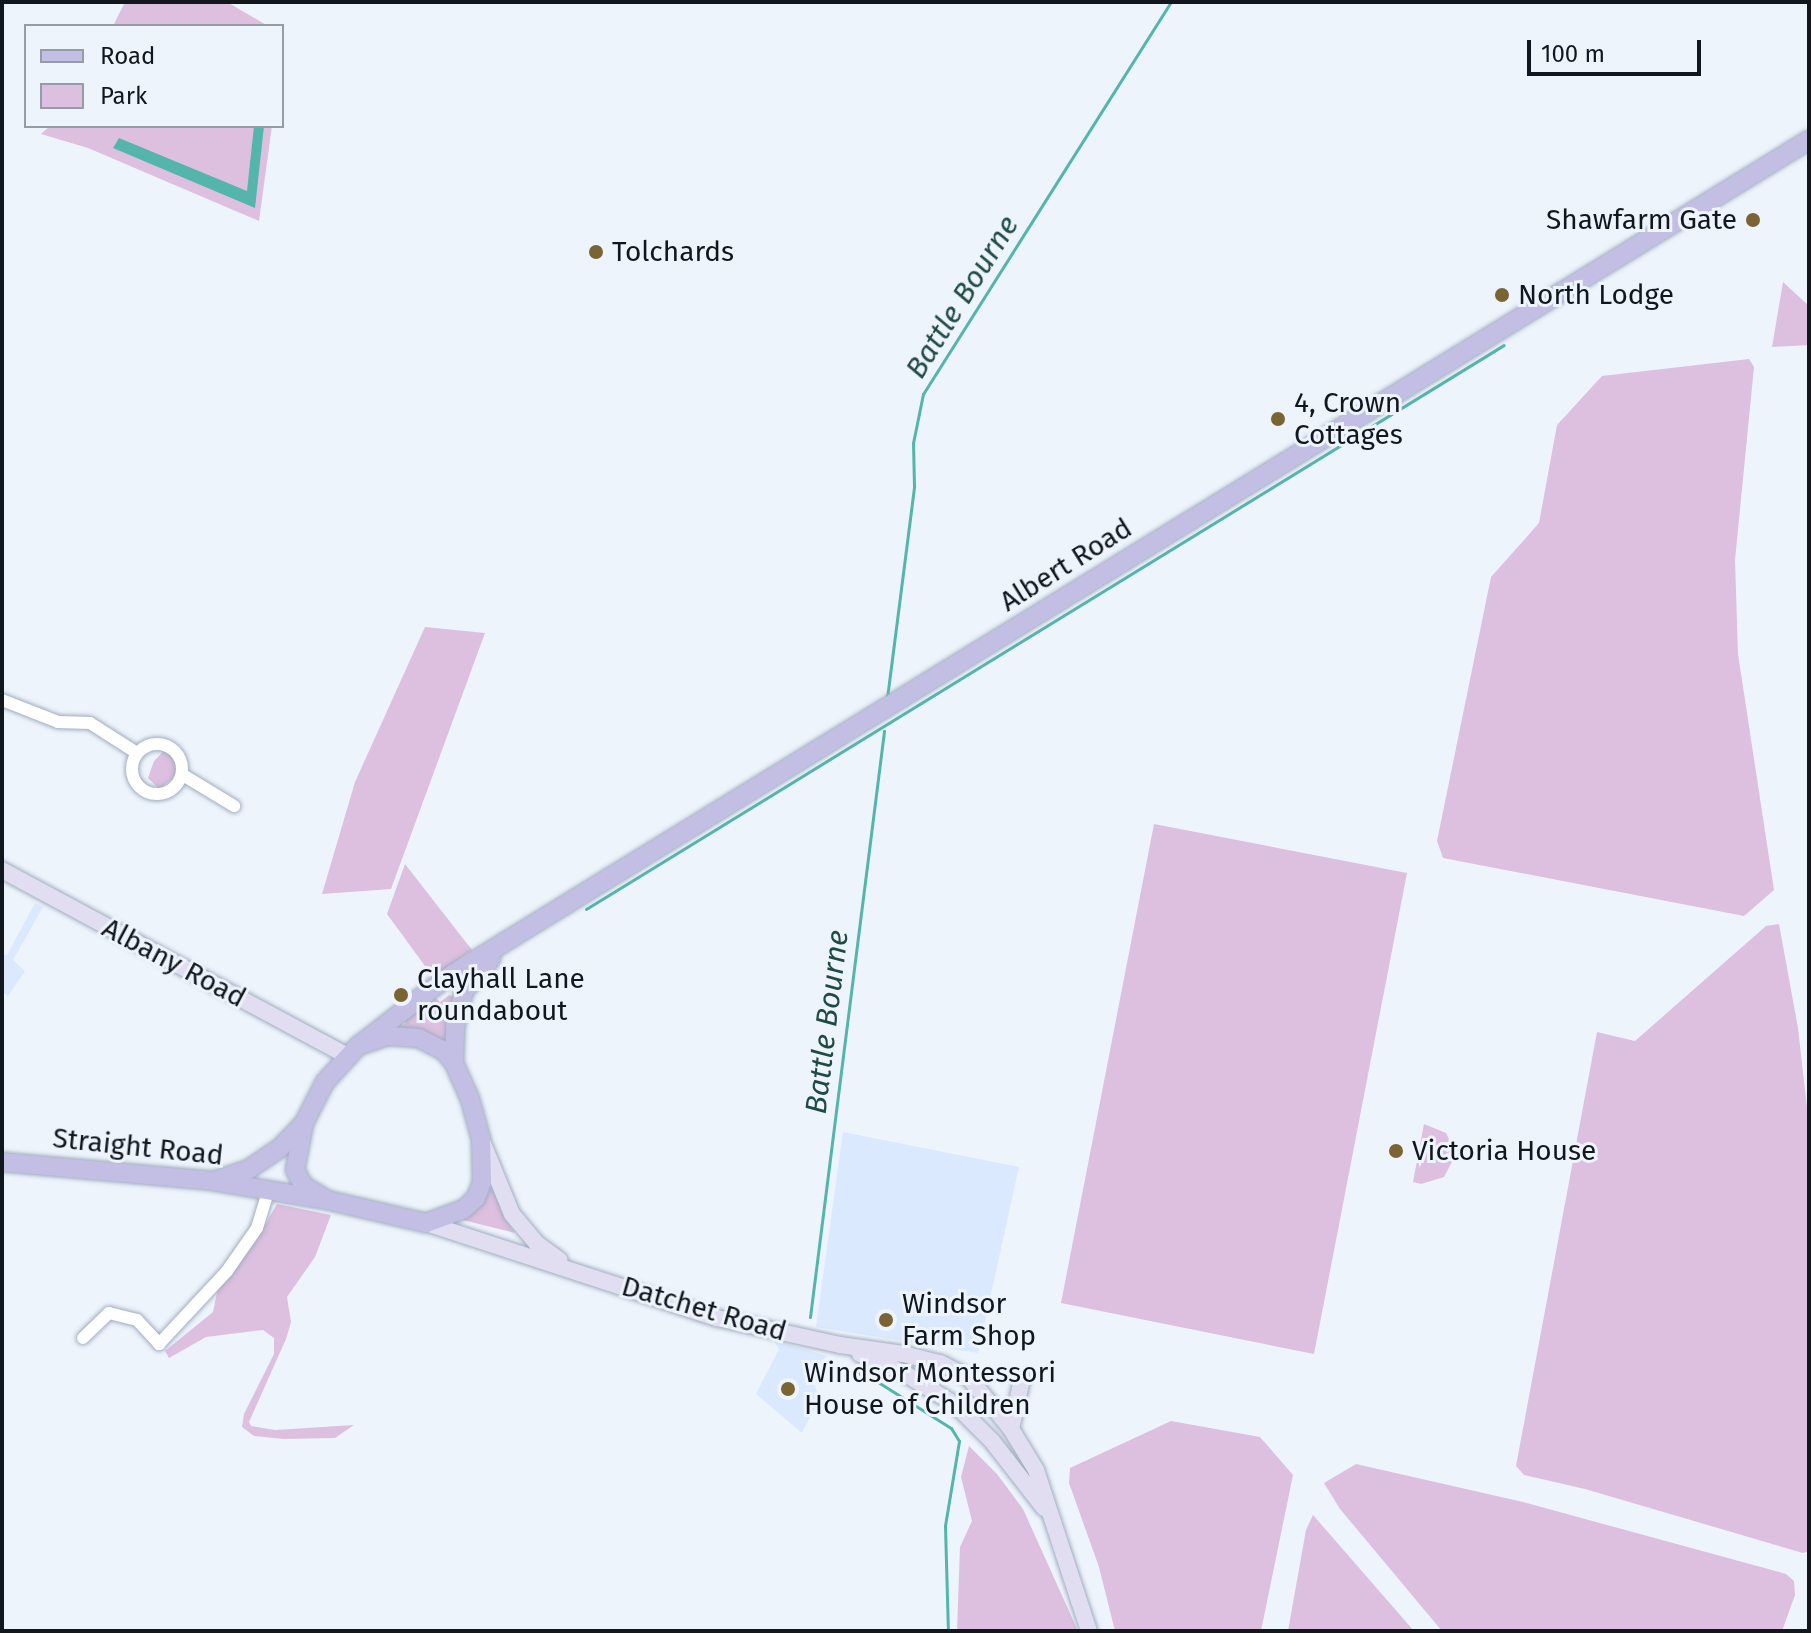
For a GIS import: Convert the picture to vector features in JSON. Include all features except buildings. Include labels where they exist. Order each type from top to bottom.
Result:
[{"type":"main road","name":"Albert Road","points":[[352,1051],[443,980],[500,948],[1809,140]]},
{"type":"main road","name":"Albany Road","points":[[2,870],[352,1051]]},
{"type":"main road","points":[[454,1063],[455,1027],[464,991],[500,948]]},
{"type":"main road","points":[[403,1035],[444,1051],[454,1063],[481,1139],[482,1182],[476,1198],[458,1213],[426,1223],[327,1200],[304,1186],[295,1170],[304,1123],[325,1082],[352,1051],[387,1036],[403,1035]]},
{"type":"main road","points":[[213,1181],[249,1169],[280,1148],[304,1123]]},
{"type":"main road","name":"Datchet Road","points":[[481,1139],[512,1214],[524,1231],[569,1267]]},
{"type":"main road","name":"Straight Road","points":[[2,1162],[213,1181],[268,1193],[327,1200]]},
{"type":"main road","name":"Datchet Road","points":[[426,1223],[569,1267],[717,1318],[840,1345]]},
{"type":"main road","points":[[840,1345],[940,1363],[969,1378],[1011,1429],[1036,1470],[1089,1631]]},
{"type":"main road","points":[[840,1345],[904,1373],[956,1405],[992,1441],[1054,1521]]},
{"type":"main road","points":[[956,1405],[969,1378]]},
{"type":"main road","points":[[1011,1429],[1022,1379]]},
{"type":"street","points":[[2,700],[58,722],[90,723],[137,753]]},
{"type":"street","points":[[154,743],[168,745],[181,758],[183,775],[168,792],[152,794],[145,791],[136,783],[131,770],[137,753],[154,743]]},
{"type":"street","points":[[183,775],[234,806]]},
{"type":"street","points":[[83,1338],[109,1313],[137,1320],[159,1344],[227,1271],[257,1228],[268,1193]]},
{"type":"shaded area","points":[[254,128],[264,128],[255,208],[113,148],[119,138],[247,191]]},
{"type":"shaded area","points":[[35,903],[43,907],[13,960],[25,971],[8,996],[2,992],[2,954],[7,955]]},
{"type":"shaded area","points":[[843,1132],[1019,1167],[978,1353],[816,1327]]},
{"type":"shaded area","name":"Windsor Montessori House of Children","points":[[773,1340],[827,1356],[811,1371],[819,1399],[802,1433],[756,1394],[779,1349]]},
{"type":"green space","points":[[125,2],[227,2],[265,24],[114,24]]},
{"type":"green space","points":[[48,128],[272,128],[259,221],[88,148],[41,134]]},
{"type":"green space","points":[[1783,282],[1809,306],[1809,345],[1772,347]]},
{"type":"green space","points":[[1749,359],[1754,367],[1735,560],[1738,654],[1774,890],[1744,916],[1443,858],[1437,841],[1491,577],[1539,523],[1557,425],[1602,376]]},
{"type":"green space","points":[[425,627],[485,633],[391,889],[322,894],[355,782]]},
{"type":"green space","points":[[166,749],[175,751],[181,760],[173,778],[159,789],[148,778],[154,761]]},
{"type":"green space","points":[[1154,824],[1407,873],[1314,1354],[1061,1303]]},
{"type":"green space","points":[[405,864],[472,950],[433,977],[387,914]]},
{"type":"green space","points":[[1779,924],[1798,1028],[1809,1125],[1809,1551],[1803,1553],[1585,1489],[1524,1475],[1516,1466],[1597,1032],[1635,1041],[1766,926]]},
{"type":"green space","points":[[449,995],[456,998],[449,1046],[397,1031],[406,1023],[403,1019],[436,998],[440,1002]]},
{"type":"green space","points":[[1424,1124],[1446,1133],[1453,1147],[1454,1158],[1444,1177],[1421,1184],[1413,1182]]},
{"type":"green space","points":[[493,1189],[504,1217],[515,1233],[463,1220],[488,1190]]},
{"type":"green space","points":[[277,1204],[331,1215],[315,1257],[287,1297],[291,1322],[286,1339],[249,1422],[251,1426],[275,1430],[354,1425],[335,1438],[254,1436],[242,1427],[244,1414],[274,1354],[274,1338],[263,1330],[206,1337],[169,1358],[165,1351],[213,1312],[219,1283],[255,1242]]},
{"type":"green space","points":[[1171,1421],[1260,1437],[1293,1475],[1261,1631],[1115,1631],[1099,1567],[1069,1483],[1070,1468]]},
{"type":"green space","points":[[969,1446],[997,1474],[1023,1509],[1078,1631],[957,1631],[960,1547],[972,1521],[961,1477]]},
{"type":"green space","points":[[1356,1464],[1523,1502],[1786,1574],[1794,1581],[1795,1595],[1782,1631],[1442,1631],[1340,1509],[1324,1483]]},
{"type":"green space","points":[[1313,1515],[1414,1631],[1288,1631],[1306,1530]]},
{"type":"waterway","name":"Battle Bourne","points":[[887,698],[914,486],[913,443],[923,394],[1171,2]]},
{"type":"waterway","points":[[586,909],[1504,345]]},
{"type":"waterway","name":"Battle Bourne","points":[[810,1317],[884,731]]},
{"type":"waterway","name":"Battle Bourne","points":[[830,1365],[870,1377],[951,1428],[959,1441],[945,1526],[948,1631]]},
{"type":"place","name":"Shawfarm Gate","points":[[1753,220]]},
{"type":"place","name":"Tolchards","points":[[596,252]]},
{"type":"place","name":"North Lodge","points":[[1502,295]]},
{"type":"place","name":"4, Crown Cottages","points":[[1278,419]]},
{"type":"place","name":"Clayhall Lane roundabout","points":[[401,995]]},
{"type":"place","name":"Victoria House","points":[[1396,1151]]},
{"type":"place","name":"Windsor Farm Shop","points":[[886,1320]]},
{"type":"place","name":"Windsor Montessori House of Children","points":[[788,1389]]}]
